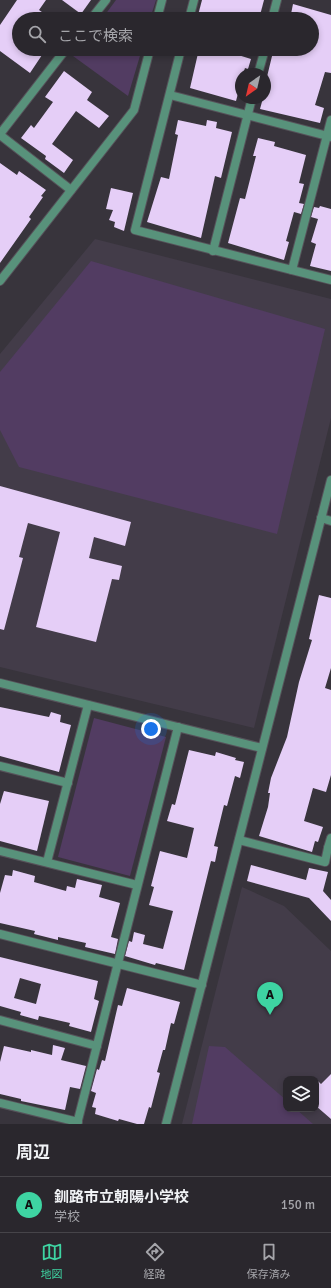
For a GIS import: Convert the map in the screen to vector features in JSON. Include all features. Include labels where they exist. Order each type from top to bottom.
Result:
[{"type":"street","points":[[97,12],[106,0]]},
{"type":"street","points":[[159,12],[162,0]]},
{"type":"street","points":[[191,12],[194,0]]},
{"type":"street","points":[[274,12],[277,0]]},
{"type":"street","points":[[61,56],[0,135],[71,190]]},
{"type":"street","points":[[0,281],[134,110],[148,56]]},
{"type":"street","points":[[179,56],[135,230],[331,280]]},
{"type":"street","points":[[260,68],[263,56]]},
{"type":"street","points":[[170,95],[248,114],[329,137]]},
{"type":"street","points":[[213,251],[250,104]]},
{"type":"street","points":[[292,270],[329,137],[331,120]]},
{"type":"street","points":[[166,1124],[331,480]]},
{"type":"street","points":[[321,518],[331,521]]},
{"type":"street","points":[[0,683],[262,748]]},
{"type":"street","points":[[47,862],[88,705]]},
{"type":"street","points":[[0,1103],[78,1123],[96,1046],[178,727]]},
{"type":"street","points":[[0,766],[68,783]]},
{"type":"street","points":[[238,840],[325,862],[330,849],[331,838]]},
{"type":"street","points":[[0,851],[137,885]]},
{"type":"street","points":[[0,934],[202,986]]},
{"type":"street","points":[[0,1020],[96,1046]]},
{"type":"shaded area","points":[[116,0],[156,0],[152,12],[107,12]]},
{"type":"shaded area","points":[[73,56],[140,56],[128,96]]},
{"type":"shaded area","points":[[95,239],[331,299],[331,418],[254,728],[0,667],[0,354]]},
{"type":"shaded area","points":[[91,261],[325,329],[277,534],[19,467],[0,430],[0,372]]},
{"type":"shaded area","points":[[94,718],[166,737],[130,876],[58,857]]},
{"type":"shaded area","points":[[242,887],[284,906],[331,951],[331,1124],[182,1124]]},
{"type":"shaded area","points":[[209,1046],[225,1047],[283,1097],[283,1112],[299,1112],[313,1124],[192,1124]]},
{"type":"building","points":[[17,0],[46,0],[39,10],[42,12],[12,12],[12,56],[41,56],[30,73],[0,51],[0,25]]},
{"type":"building","points":[[62,0],[91,0],[82,12],[78,12]]},
{"type":"building","points":[[202,0],[264,0],[261,12],[199,12]]},
{"type":"building","points":[[293,4],[331,15],[331,73],[325,72],[315,105],[324,108],[320,123],[260,109],[261,104],[271,104],[271,68],[269,68],[272,56],[319,56],[319,12],[291,12]]},
{"type":"building","points":[[197,56],[241,56],[251,59],[248,68],[235,68],[235,101],[190,88]]},
{"type":"building","points":[[64,71],[92,92],[87,100],[109,116],[99,128],[76,111],[52,144],[73,160],[64,173],[45,159],[46,156],[21,138],[31,125],[34,128],[53,102],[45,97]]},
{"type":"building","points":[[178,120],[206,126],[207,120],[217,122],[216,128],[232,132],[221,178],[215,176],[201,238],[147,222],[161,177],[169,179],[178,135],[175,134]]},
{"type":"building","points":[[258,138],[275,142],[274,146],[306,155],[299,183],[304,184],[299,203],[304,204],[301,214],[294,212],[286,241],[289,242],[284,260],[228,243],[240,198],[245,199],[256,156],[253,156]]},
{"type":"building","points":[[0,163],[17,175],[19,171],[46,190],[29,217],[31,219],[0,263]]},
{"type":"building","points":[[111,188],[133,193],[124,231],[114,227],[115,222],[109,220],[113,210],[106,209]]},
{"type":"building","points":[[320,206],[331,209],[331,271],[310,266],[316,244],[311,242],[318,219],[311,217],[314,207],[319,208]]},
{"type":"building","points":[[0,486],[131,522],[125,546],[94,537],[89,558],[122,566],[119,580],[112,579],[96,642],[36,627],[60,532],[28,523],[19,557],[23,558],[4,630],[0,629]]},
{"type":"building","points":[[319,595],[331,598],[331,668],[325,688],[331,690],[331,775],[326,792],[313,788],[304,821],[323,827],[318,842],[315,841],[312,852],[259,836],[268,807],[270,793],[268,793],[271,778],[287,737],[299,682],[312,640],[309,639]]},
{"type":"building","points":[[0,707],[49,717],[51,712],[61,715],[60,722],[71,725],[59,772],[0,756]]},
{"type":"building","points":[[189,750],[215,756],[216,752],[244,762],[240,778],[235,776],[227,806],[224,805],[214,846],[218,847],[215,862],[211,861],[184,970],[156,963],[155,965],[125,956],[129,941],[132,942],[134,932],[145,935],[143,944],[163,949],[173,911],[149,905],[154,887],[151,886],[160,851],[187,858],[194,828],[167,821],[172,804],[175,805]]},
{"type":"building","points":[[4,791],[49,801],[37,851],[0,841],[0,804]]},
{"type":"building","points":[[251,865],[306,880],[309,868],[328,872],[323,891],[331,900],[331,921],[309,898],[247,881]]},
{"type":"building","points":[[13,870],[35,876],[34,882],[66,891],[67,886],[75,888],[77,879],[102,885],[99,897],[120,903],[111,937],[118,939],[115,954],[85,947],[86,943],[58,937],[58,940],[34,934],[35,931],[0,923],[0,893],[5,875],[12,876]]},
{"type":"building","points":[[0,957],[98,981],[94,999],[99,1001],[91,1032],[69,1026],[70,1023],[39,1016],[38,1020],[20,1015],[21,1012],[0,1006]],"holes":[[[20,978],[41,984],[36,1004],[14,998]]]},
{"type":"building","points":[[127,988],[180,1002],[174,1024],[171,1023],[165,1050],[163,1050],[157,1072],[160,1073],[151,1108],[149,1107],[144,1124],[137,1124],[119,1119],[118,1121],[95,1114],[96,1108],[92,1107],[96,1093],[91,1091],[97,1069],[99,1070],[102,1060],[105,1061],[118,1005],[122,1006]]},
{"type":"building","points":[[53,1045],[65,1048],[61,1060],[86,1066],[80,1089],[70,1087],[65,1110],[21,1101],[21,1099],[0,1094],[0,1062],[4,1046],[52,1055]]},
{"type":"building","points":[[331,1074],[331,1119],[319,1109],[319,1082],[321,1084]]},
{"type":"place","name":"釧路市立朝陽小学校","points":[[270,1015]]}]
